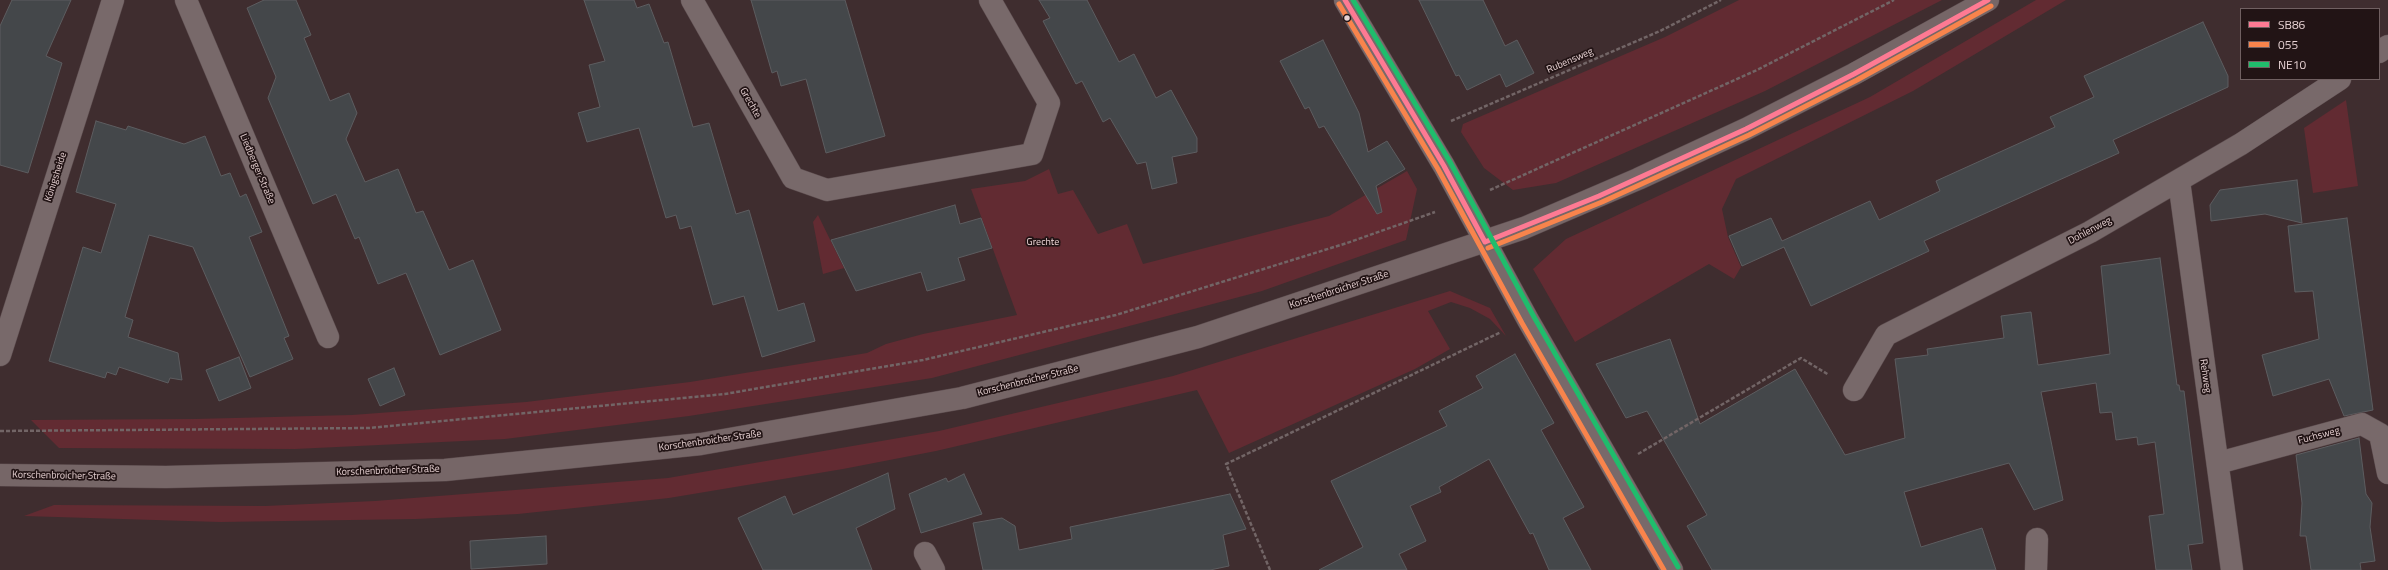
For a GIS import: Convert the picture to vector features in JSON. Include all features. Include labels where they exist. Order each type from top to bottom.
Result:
[{"type":"main road","name":"Korschenbroicher Straße","points":[[0,475],[166,478],[445,470],[701,444],[962,398],[1198,337],[1485,242],[1605,194],[1746,129],[1860,71],[1988,0]]},
{"type":"street","name":"Königsheide","points":[[0,355],[113,0]]},
{"type":"street","name":"Liedberger Straße","points":[[186,0],[328,337]]},
{"type":"street","name":"Grechte","points":[[692,0],[793,178],[827,190],[1032,154],[1049,103],[990,0]]},
{"type":"street","points":[[1345,0],[1425,132],[1612,469],[1672,570]]},
{"type":"street","name":"Dohlenweg","points":[[1854,390],[1886,335],[2090,232],[2240,144],[2338,80]]},
{"type":"street","name":"Rehweg","points":[[2179,181],[2232,570]]},
{"type":"street","name":"Fuchsweg","points":[[2218,463],[2362,424],[2380,434],[2388,473]]},
{"type":"street","points":[[2036,570],[2037,539]]},
{"type":"path","name":"Rubensweg","points":[[1425,132],[1660,31],[1721,0]]},
{"type":"path","points":[[0,431],[369,428],[725,394],[923,360],[1116,315],[1347,243],[1464,202],[1756,70],[1894,0]]},
{"type":"path","points":[[1270,570],[1226,464],[1528,320]]},
{"type":"path","points":[[1612,469],[1801,358],[1854,390]]},
{"type":"green space","points":[[1739,0],[1942,0],[1765,91],[1556,183],[1513,190],[1484,168],[1461,132],[1463,124],[1665,37]]},
{"type":"green space","points":[[2036,0],[2066,0],[1913,91],[1736,179],[1722,209],[1728,237],[1741,267],[1734,279],[1709,264],[1575,342],[1533,269],[1566,239],[1870,97]]},
{"type":"green space","points":[[2346,100],[2358,186],[2313,193],[2304,128]]},
{"type":"green space","points":[[1049,169],[1058,194],[1073,190],[1098,234],[1127,224],[1143,264],[1329,216],[1407,171],[1417,189],[1406,240],[1262,291],[932,378],[689,416],[505,439],[295,449],[59,448],[31,420],[195,419],[352,415],[526,402],[690,382],[867,353],[886,344],[923,334],[1017,315],[971,189],[1025,181]]},
{"type":"green space","points":[[818,215],[844,268],[823,274],[813,222]]},
{"type":"green space","points":[[1450,291],[1490,308],[1506,336],[1490,319],[1470,308],[1451,302],[1428,311],[1450,349],[1415,369],[1229,453],[1197,390],[936,451],[843,469],[669,498],[518,514],[416,519],[220,522],[24,516],[54,505],[265,506],[375,501],[668,478],[939,431],[1173,376]]},
{"type":"building","points":[[12,0],[71,0],[46,56],[62,63],[28,173],[0,165],[0,26]]},
{"type":"building","points":[[264,0],[296,0],[311,35],[304,38],[330,101],[349,93],[357,113],[346,139],[365,182],[398,169],[416,213],[423,211],[449,270],[473,260],[501,330],[440,355],[406,273],[378,284],[359,237],[355,239],[336,194],[313,204],[268,98],[276,77],[247,8]]},
{"type":"building","points":[[584,0],[634,0],[637,8],[649,4],[664,43],[668,42],[693,127],[709,123],[736,214],[749,210],[778,311],[804,303],[815,341],[762,357],[744,296],[713,305],[691,226],[680,229],[676,215],[666,218],[639,128],[587,142],[578,113],[600,107],[589,65],[605,61]]},
{"type":"building","points":[[751,0],[845,0],[885,136],[826,153],[806,79],[781,86],[777,71],[772,73]]},
{"type":"building","points":[[1039,0],[1087,0],[1119,62],[1134,54],[1156,98],[1171,90],[1197,138],[1197,152],[1172,157],[1177,183],[1152,189],[1146,162],[1137,164],[1110,118],[1103,122],[1082,81],[1076,84],[1043,21],[1050,18]]},
{"type":"building","points":[[1419,0],[1483,0],[1505,46],[1517,40],[1534,73],[1506,87],[1500,74],[1467,90],[1459,75],[1456,76]]},
{"type":"building","points":[[2203,22],[2228,76],[2228,87],[2113,140],[2119,153],[1924,241],[1929,251],[1811,306],[1784,247],[1742,266],[1729,236],[1771,218],[1782,241],[1870,201],[1879,220],[1940,191],[1936,181],[2055,127],[2050,117],[2094,97],[2084,76]]},
{"type":"building","points":[[1323,40],[1359,113],[1368,152],[1387,141],[1405,169],[1376,186],[1382,212],[1377,214],[1324,126],[1319,128],[1309,107],[1305,109],[1280,61]]},
{"type":"building","points":[[96,121],[126,130],[128,126],[184,144],[205,136],[221,176],[230,173],[240,197],[246,194],[262,232],[249,237],[289,336],[284,338],[293,359],[250,377],[193,247],[149,235],[125,317],[133,320],[128,337],[178,353],[182,380],[170,378],[168,383],[119,367],[116,375],[107,372],[105,378],[49,361],[83,247],[101,253],[116,204],[76,192]]},
{"type":"building","points":[[2297,180],[2302,223],[2265,214],[2211,221],[2210,205],[2220,190]]},
{"type":"building","points":[[955,205],[960,224],[981,218],[992,248],[958,258],[965,280],[927,291],[921,272],[856,291],[831,240]]},
{"type":"building","points":[[2347,218],[2373,410],[2344,416],[2329,379],[2273,396],[2262,355],[2319,339],[2313,291],[2295,292],[2288,226]]},
{"type":"building","points":[[2160,258],[2177,385],[2179,385],[2180,391],[2184,391],[2203,543],[2188,545],[2192,570],[2156,570],[2149,516],[2164,514],[2155,442],[2138,445],[2137,437],[2116,440],[2112,412],[2100,413],[2096,383],[2041,392],[2063,500],[2034,510],[2009,463],[1904,492],[1921,547],[1982,528],[1996,570],[1712,570],[1687,526],[1707,515],[1647,411],[1626,418],[1596,364],[1670,339],[1700,424],[1795,369],[1845,455],[1905,438],[1895,359],[1928,355],[1927,349],[2004,338],[2001,316],[2031,312],[2038,365],[2110,354],[2101,266]]},
{"type":"building","points":[[1515,354],[1554,423],[1541,430],[1584,507],[1563,518],[1591,570],[1549,570],[1533,533],[1530,534],[1489,459],[1439,487],[1441,492],[1410,506],[1426,541],[1399,554],[1407,570],[1319,570],[1363,547],[1331,481],[1447,426],[1439,411],[1483,388],[1476,376]]},
{"type":"building","points":[[239,357],[251,388],[219,401],[206,370]]},
{"type":"building","points":[[394,368],[405,395],[380,406],[368,379]]},
{"type":"building","points":[[2359,438],[2366,494],[2372,503],[2370,527],[2375,561],[2360,563],[2361,570],[2311,570],[2306,536],[2300,536],[2302,503],[2296,455]]},
{"type":"building","points":[[888,473],[895,509],[856,528],[872,570],[763,570],[738,518],[785,496],[793,515]]},
{"type":"building","points":[[964,474],[982,514],[921,533],[909,494],[946,478],[948,482]]},
{"type":"building","points":[[1230,494],[1246,529],[1223,535],[1229,566],[1210,570],[983,570],[973,523],[1002,518],[1015,526],[1019,550],[1072,539],[1070,527]]},
{"type":"building","points":[[546,536],[547,564],[471,569],[470,541]]},
{"type":"transit line","name":"SB86","points":[[1345,0],[1444,166],[1485,242]]},
{"type":"transit line","name":"NE10","points":[[1353,0],[1450,162],[1534,317],[1678,567]]},
{"type":"transit line","name":"SB86","points":[[1485,242],[1599,196],[1746,129],[1854,74],[1988,0]]},
{"type":"transit line","name":"055","points":[[1339,4],[1438,169],[1522,323],[1664,570]]},
{"type":"transit line","name":"055","points":[[1488,248],[1602,202],[1749,135],[1857,80],[1991,6]]}]
